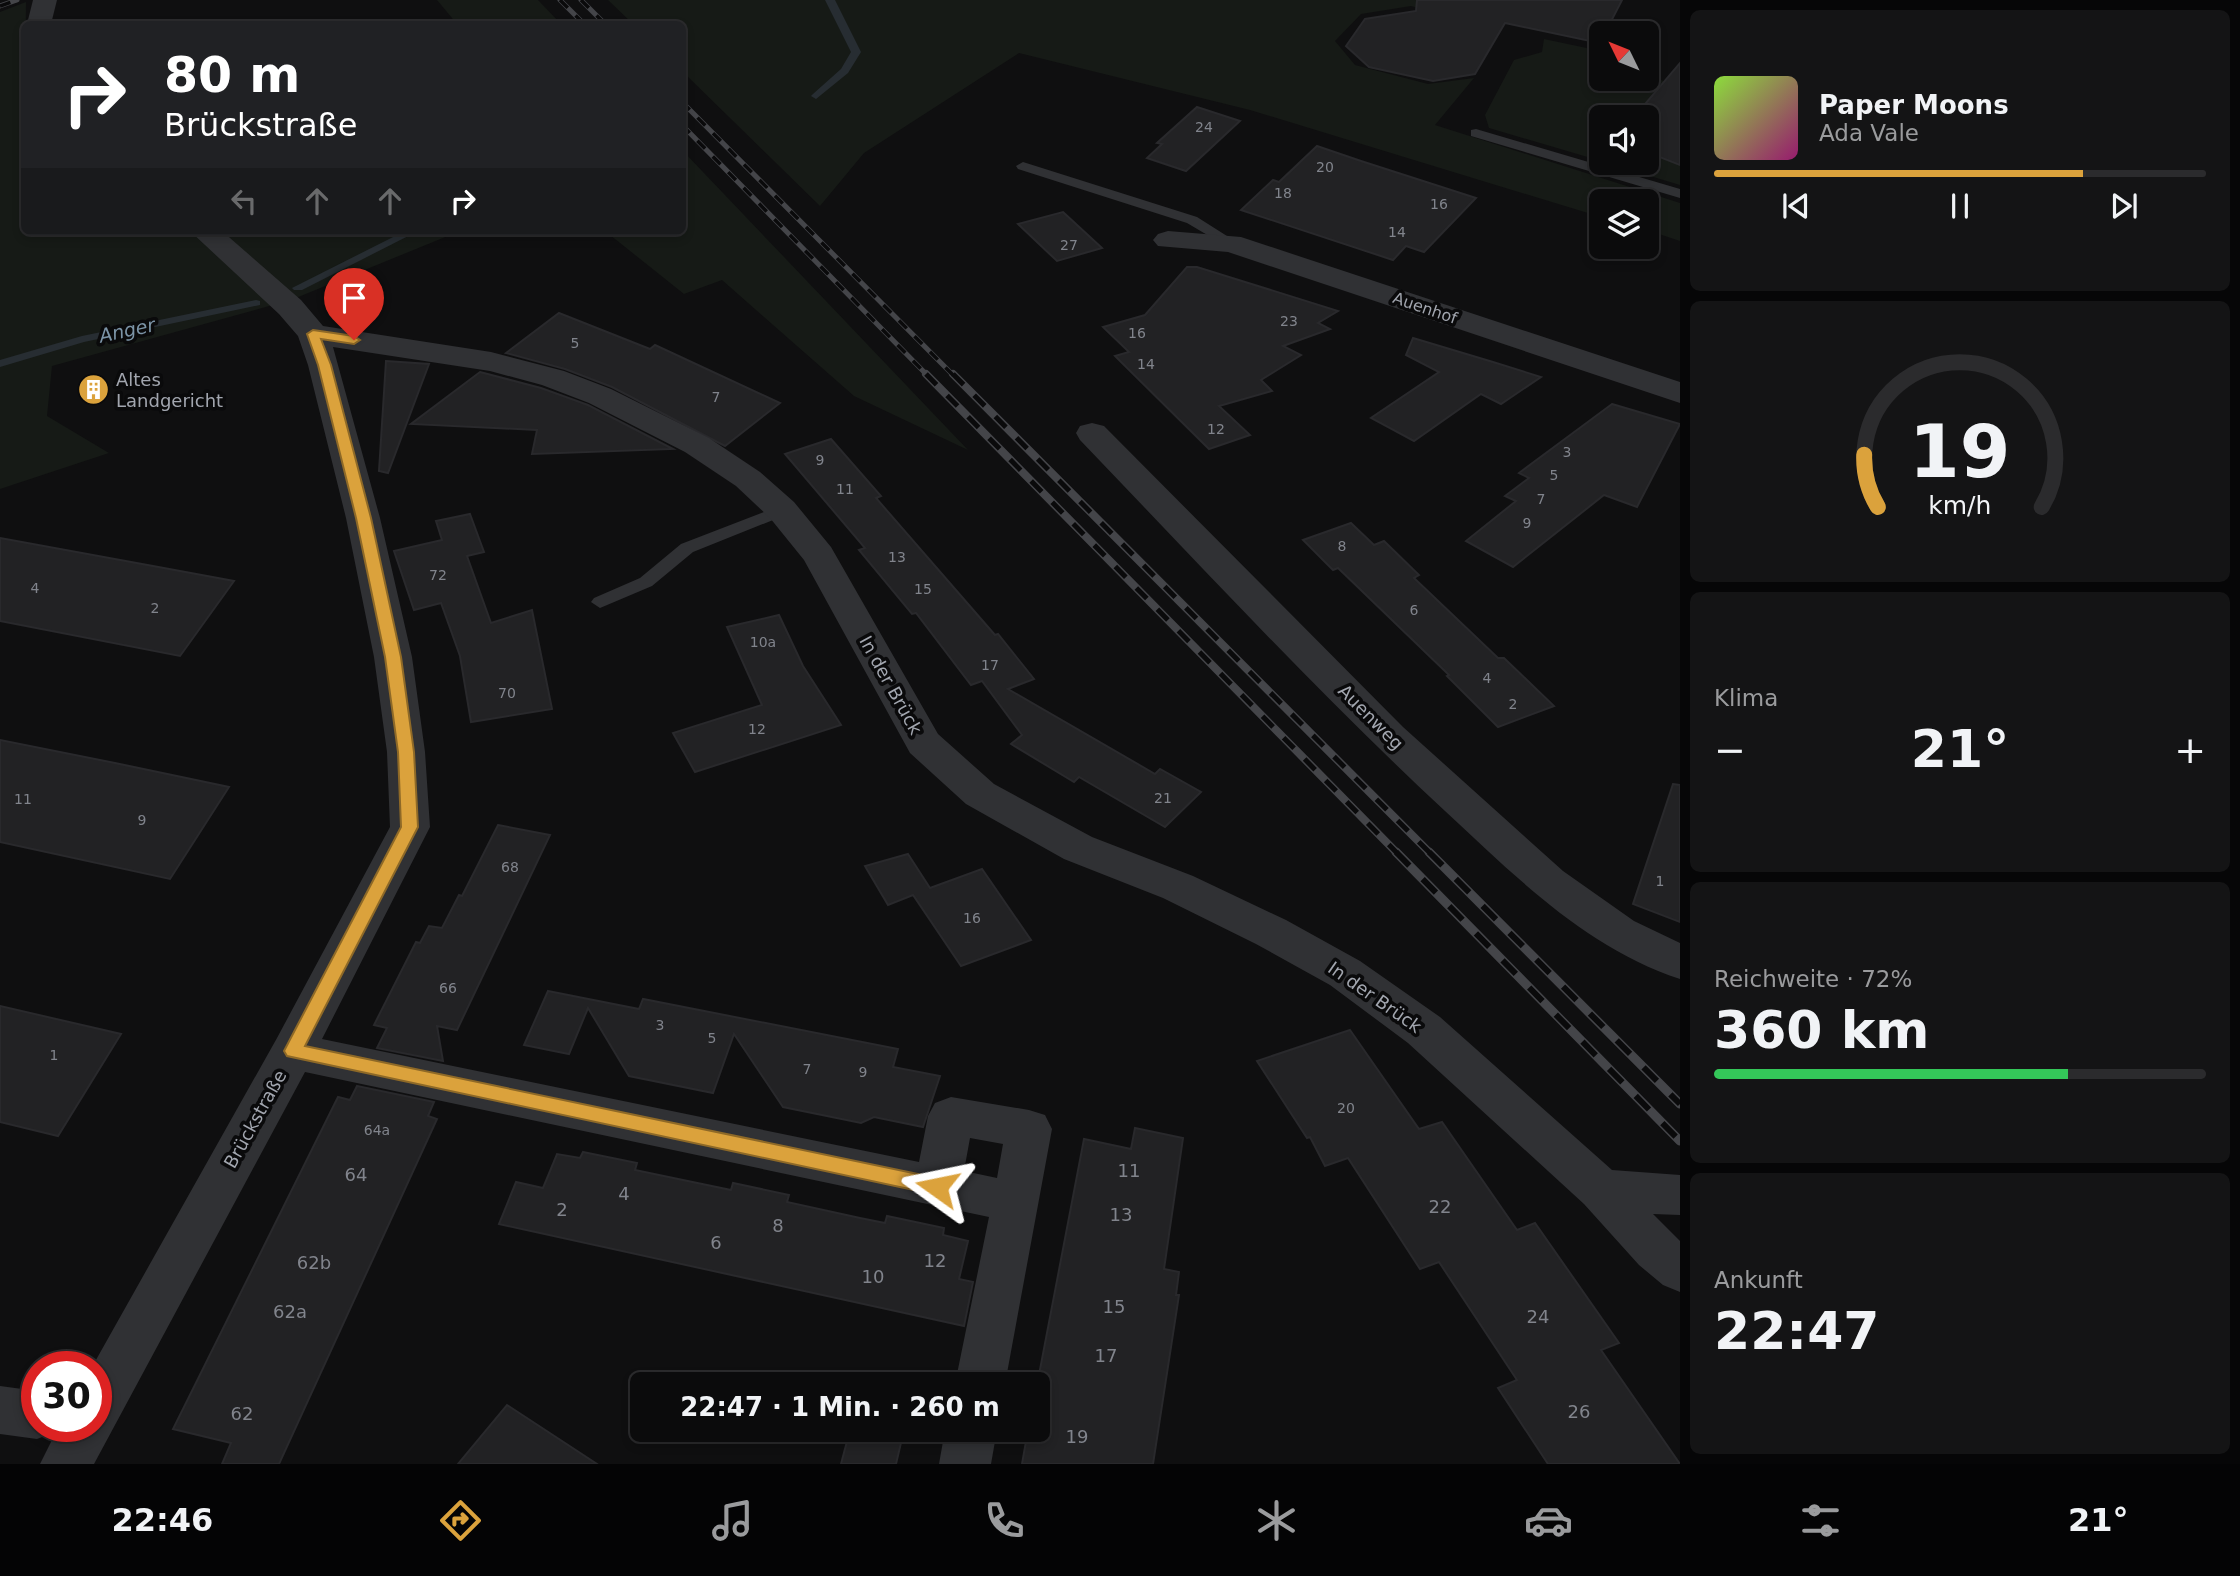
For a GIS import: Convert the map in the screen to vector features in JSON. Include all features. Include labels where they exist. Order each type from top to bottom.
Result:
[{"type":"street","points":[[40,21],[46,0]]},
{"type":"street","points":[[209,235],[278,296],[313,334]]},
{"type":"street","name":"Auenhof","points":[[1168,240],[1231,243],[1680,393]]},
{"type":"street","name":"In der Brück","points":[[313,334],[491,362],[553,378],[600,396],[697,445],[748,479],[782,510],[819,555],[924,743],[980,794],[1078,848],[1178,887],[1271,932],[1345,973],[1424,1030],[1601,1190],[1656,1250],[1680,1269]]},
{"type":"street","name":"Brückstraße","points":[[112,1380],[293,1051],[410,827],[406,752],[393,657],[363,518],[324,365],[313,334]]},
{"type":"street","name":"Auenweg","points":[[1092,433],[1390,737],[1548,882],[1619,933],[1680,962]]},
{"type":"street","points":[[293,1051],[1016,1202]]},
{"type":"street","points":[[937,1187],[951,1116],[1029,1129],[982,1372]]},
{"type":"street","points":[[1601,1190],[1680,1195]]},
{"type":"street","points":[[0,1410],[21,1413]]},
{"type":"street","points":[[66,1464],[78,1442]]},
{"type":"street","points":[[965,1464],[969,1442]]},
{"type":"lane","points":[[1476,132],[1680,194]]},
{"type":"lane","points":[[1023,166],[1192,220],[1231,243]]},
{"type":"lane","points":[[600,602],[646,582],[687,548],[782,510]]},
{"type":"shaded area","points":[[437,0],[538,0],[558,21],[454,21]]},
{"type":"shaded area","points":[[608,0],[1470,0],[1457,18],[1411,6],[1361,14],[1335,41],[1355,65],[1428,84],[1474,78],[1435,125],[1636,189],[1589,189],[1589,213],[1250,110],[1019,53],[864,153],[820,206],[686,75],[686,21],[630,21]]},
{"type":"shaded area","points":[[26,2],[26,21],[21,21],[21,235],[201,235],[280,303],[52,366],[47,416],[109,453],[0,489],[0,12]]},
{"type":"shaded area","points":[[1544,39],[1589,48],[1589,91],[1659,91],[1659,79],[1680,89],[1680,185],[1647,175],[1659,175],[1659,105],[1589,105],[1589,157],[1489,128],[1485,115],[1514,60],[1542,52]]},
{"type":"shaded area","points":[[686,154],[968,450],[854,396],[722,280],[684,294],[610,235],[686,235]]},
{"type":"shaded area","points":[[1659,196],[1680,203],[1680,241],[1659,234]]},
{"type":"shaded area","points":[[215,235],[450,235],[291,300]]},
{"type":"building","points":[[1417,0],[1622,0],[1611,21],[1589,21],[1589,41],[1505,23],[1475,74],[1433,81],[1369,67],[1346,46],[1365,19],[1416,11]]},
{"type":"building","points":[[1680,63],[1680,165],[1659,157],[1659,105],[1644,105],[1659,91]]},
{"type":"building","points":[[1197,107],[1240,121],[1186,171],[1147,158],[1162,144],[1157,143]]},
{"type":"building","points":[[1317,146],[1476,198],[1424,252],[1406,246],[1393,260],[1241,210],[1273,180],[1279,182]]},
{"type":"building","points":[[1063,212],[1102,248],[1057,261],[1018,224]]},
{"type":"building","points":[[1187,267],[1197,267],[1338,311],[1318,323],[1330,329],[1283,346],[1301,355],[1261,380],[1272,391],[1219,406],[1250,435],[1209,449],[1115,356],[1129,352],[1103,327],[1145,315]]},
{"type":"building","points":[[559,313],[650,349],[655,345],[780,403],[725,446],[612,387],[565,369],[506,353]]},
{"type":"building","points":[[1413,338],[1541,377],[1501,404],[1481,394],[1414,441],[1371,418],[1439,372],[1406,355]]},
{"type":"building","points":[[386,361],[429,364],[388,473],[379,471]]},
{"type":"building","points":[[480,372],[541,388],[588,405],[673,449],[532,454],[537,430],[411,424]]},
{"type":"building","points":[[1612,404],[1680,424],[1637,507],[1604,495],[1513,567],[1466,541],[1516,501],[1505,496],[1529,478],[1519,473]]},
{"type":"building","points":[[831,439],[881,496],[876,498],[995,635],[998,634],[1034,679],[1008,689],[1155,774],[1160,769],[1201,792],[1165,827],[1079,777],[1074,782],[1011,744],[1022,735],[982,681],[971,685],[916,613],[912,614],[859,550],[865,548],[785,454]]},
{"type":"building","points":[[470,514],[484,552],[467,556],[491,623],[532,610],[552,709],[471,722],[460,656],[441,603],[414,610],[394,551],[442,540],[436,521]]},
{"type":"building","points":[[1351,523],[1374,545],[1384,541],[1419,575],[1414,578],[1498,658],[1504,658],[1554,706],[1498,727],[1447,676],[1449,675],[1338,568],[1333,570],[1303,540]]},
{"type":"building","points":[[0,538],[234,581],[180,656],[0,621]]},
{"type":"building","points":[[779,615],[803,666],[841,725],[695,772],[673,733],[762,705],[727,627]]},
{"type":"building","points":[[0,740],[229,787],[170,879],[0,842]]},
{"type":"building","points":[[1673,784],[1680,785],[1680,922],[1633,904]]},
{"type":"building","points":[[498,825],[550,835],[457,1030],[437,1026],[443,1061],[377,1048],[387,1028],[374,1025],[416,942],[420,943],[429,926],[442,928],[459,895],[462,896]]},
{"type":"building","points":[[908,854],[930,888],[982,869],[1031,940],[961,966],[913,895],[888,905],[865,866]]},
{"type":"building","points":[[548,991],[639,1009],[643,999],[898,1049],[893,1067],[940,1076],[923,1127],[874,1117],[861,1123],[783,1107],[734,1034],[713,1093],[629,1076],[588,1008],[569,1054],[524,1045]]},
{"type":"building","points":[[0,1006],[121,1034],[58,1136],[0,1122]]},
{"type":"building","points":[[1350,1030],[1419,1129],[1442,1122],[1517,1230],[1535,1223],[1619,1343],[1601,1350],[1680,1464],[1548,1464],[1498,1388],[1517,1380],[1439,1262],[1420,1269],[1348,1158],[1325,1166],[1310,1137],[1307,1138],[1257,1061]]},
{"type":"building","points":[[357,1086],[434,1102],[428,1116],[437,1119],[279,1464],[222,1464],[231,1443],[173,1429],[338,1097],[350,1100]]},
{"type":"building","points":[[1135,1128],[1183,1138],[1164,1269],[1179,1272],[1176,1295],[1179,1295],[1153,1464],[1022,1464],[1026,1442],[1050,1442],[1050,1372],[1040,1372],[1084,1139],[1131,1149]]},
{"type":"building","points":[[583,1152],[637,1163],[635,1170],[731,1190],[733,1183],[789,1195],[787,1202],[860,1218],[885,1223],[887,1216],[944,1228],[943,1235],[968,1241],[959,1279],[973,1282],[964,1326],[499,1224],[516,1182],[543,1188],[557,1154],[580,1158]]},
{"type":"building","points":[[507,1405],[597,1464],[458,1464]]},
{"type":"building","points":[[847,1442],[901,1442],[896,1464],[841,1464]]},
{"type":"waterway","name":"Anger","points":[[816,96],[845,71],[856,52],[830,0]]},
{"type":"waterway","name":"Anger","points":[[298,288],[405,235]]},
{"type":"waterway","name":"Anger","points":[[0,364],[82,339],[256,303]]},
{"type":"railway","points":[[0,6],[17,0]]},
{"type":"railway","points":[[560,0],[581,21]]},
{"type":"railway","points":[[581,0],[602,21]]},
{"type":"railway","points":[[686,106],[954,376]]},
{"type":"railway","points":[[686,129],[928,376]]},
{"type":"railway","points":[[926,374],[1398,854]]},
{"type":"railway","points":[[953,374],[1431,854]]},
{"type":"railway","points":[[1396,852],[1680,1141]]},
{"type":"railway","points":[[1429,852],[1680,1104]]},
{"type":"place","name":"Altes Landgericht","points":[[93,389]]},
{"type":"route","points":[[354,340],[313,334],[324,365],[363,518],[393,657],[406,752],[410,827],[293,1051],[937,1187]]}]
